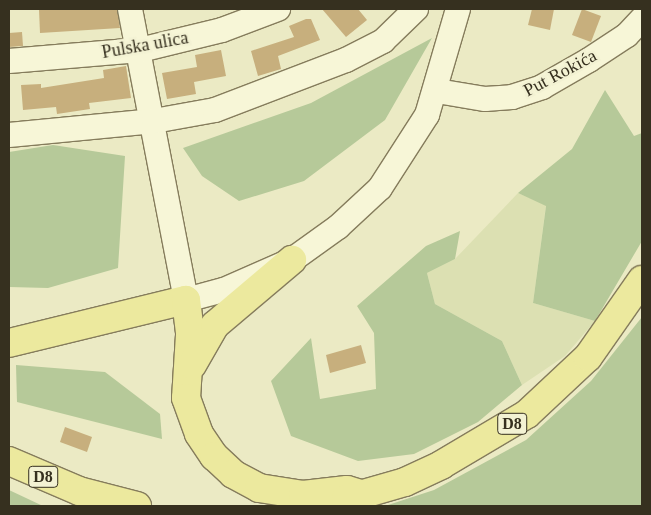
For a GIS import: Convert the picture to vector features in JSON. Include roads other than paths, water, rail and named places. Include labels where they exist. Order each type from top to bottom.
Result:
[{"type":"main road","points":[[186,378],[215,325],[292,260]]},
{"type":"main road","name":"D8","points":[[317,506],[363,495],[441,465],[527,414],[588,356],[642,280]]},
{"type":"main road","points":[[9,343],[186,300],[190,335],[186,398],[199,434],[233,474],[258,488],[281,494],[347,490],[363,495]]},
{"type":"main road","points":[[9,327],[70,327]]},
{"type":"main road","name":"D8","points":[[9,461],[79,491],[137,506]]},
{"type":"street","points":[[130,9],[154,121],[186,300],[233,287],[292,260],[338,227],[380,188],[416,136],[437,91],[458,9]]},
{"type":"street","name":"Pulska ulica","points":[[9,61],[140,50],[222,30],[278,9]]},
{"type":"street","points":[[9,135],[154,121],[215,110],[346,60],[383,41],[416,9]]},
{"type":"street","name":"Put Rokića","points":[[437,91],[485,100],[512,97],[534,90],[627,35],[642,19]]}]
